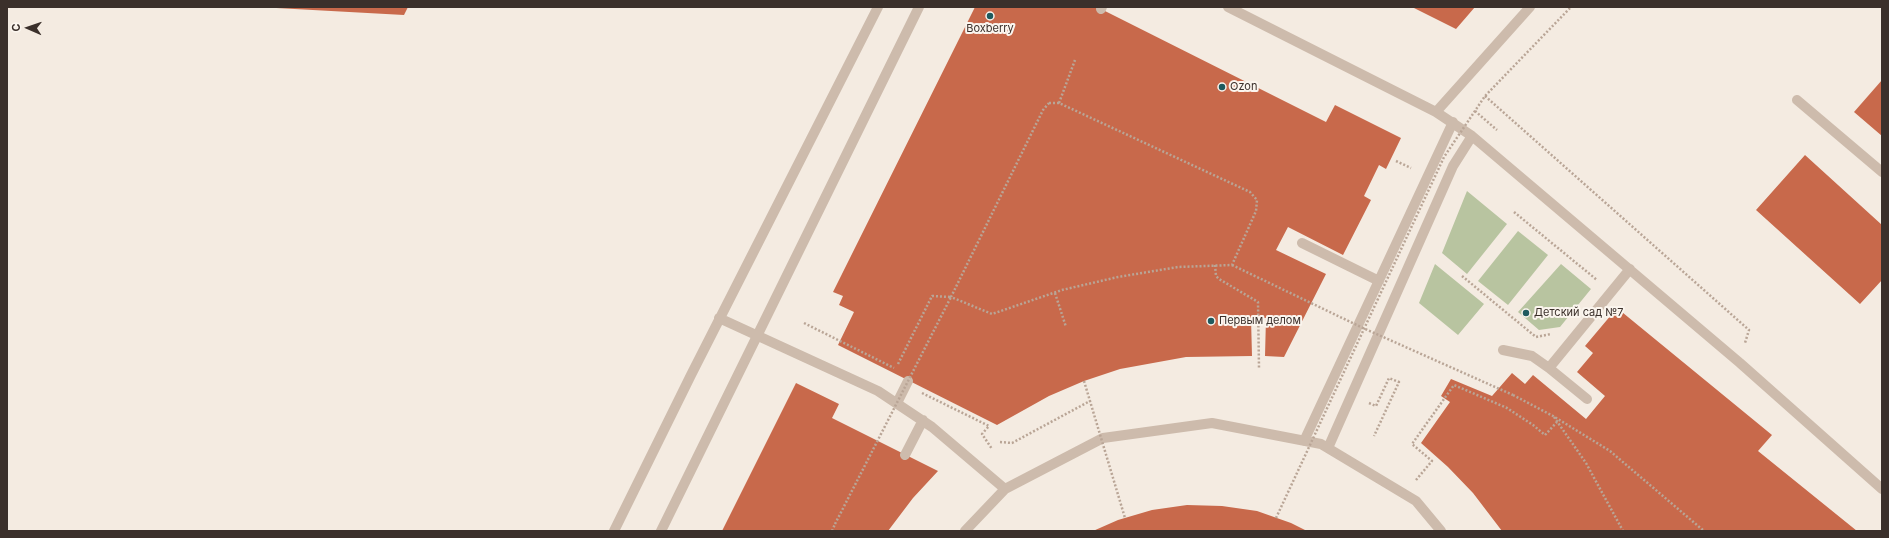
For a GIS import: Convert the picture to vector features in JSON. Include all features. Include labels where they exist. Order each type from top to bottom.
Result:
[{"type":"lane","points":[[614,531],[719,318],[878,7]]},
{"type":"lane","points":[[662,531],[756,336],[919,7]]},
{"type":"lane","points":[[1228,7],[1436,112],[1472,136],[1630,269],[1882,489]]},
{"type":"lane","points":[[1436,112],[1530,7]]},
{"type":"lane","points":[[1797,100],[1882,172]]},
{"type":"lane","points":[[1304,441],[1453,122]]},
{"type":"lane","points":[[1328,448],[1453,166],[1472,136]]},
{"type":"lane","points":[[1302,243],[1378,281]]},
{"type":"lane","points":[[1549,368],[1630,269]]},
{"type":"lane","points":[[719,318],[878,391],[923,420],[1005,489]]},
{"type":"lane","points":[[1503,350],[1532,356],[1549,368],[1586,399]]},
{"type":"lane","points":[[897,403],[909,385]]},
{"type":"lane","points":[[905,455],[923,420]]},
{"type":"lane","points":[[965,531],[1005,489],[1103,438],[1212,423],[1321,444],[1416,501],[1441,531]]},
{"type":"path","points":[[1276,518],[1363,328],[1444,157],[1485,96],[1571,7]]},
{"type":"path","points":[[1059,102],[1075,60]]},
{"type":"path","points":[[1485,96],[1749,330]]},
{"type":"path","points":[[832,531],[897,403],[909,385],[1043,110],[1049,103],[1059,102],[1250,192],[1257,200],[1256,211],[1232,265]]},
{"type":"path","points":[[1396,161],[1407,166]]},
{"type":"path","points":[[1514,212],[1611,292]]},
{"type":"path","points":[[804,323],[896,369],[932,296],[951,297],[992,314],[1055,293],[1118,277],[1178,267],[1232,265],[1363,328],[1513,395],[1553,416],[1610,451],[1704,531]]},
{"type":"path","points":[[1215,266],[1216,276],[1219,279],[1258,302],[1259,368]]},
{"type":"path","points":[[1462,276],[1536,337],[1552,334]]},
{"type":"path","points":[[1055,293],[1066,327]]},
{"type":"path","points":[[1374,436],[1399,382],[1389,378]]},
{"type":"path","points":[[1084,381],[1125,518]]},
{"type":"path","points":[[1404,494],[1432,461],[1412,444],[1454,385],[1507,408],[1533,425],[1545,436],[1557,422]]},
{"type":"path","points":[[920,392],[989,426],[982,434],[992,449]]},
{"type":"path","points":[[1000,442],[1012,443],[1090,401]]},
{"type":"path","points":[[1553,416],[1586,463],[1623,531]]},
{"type":"path","points":[[1619,531],[1621,527]]},
{"type":"green space","points":[[1467,191],[1507,224],[1467,274],[1442,253]]},
{"type":"green space","points":[[1518,231],[1548,255],[1508,305],[1478,281]]},
{"type":"green space","points":[[1435,264],[1484,304],[1458,335],[1419,303]]},
{"type":"green space","points":[[1561,264],[1591,289],[1560,327],[1539,330],[1518,312]]},
{"type":"building","points":[[258,7],[408,7],[404,15]]},
{"type":"building","points":[[975,7],[1097,7],[1326,122],[1335,105],[1401,138],[1386,169],[1379,165],[1364,196],[1371,200],[1343,255],[1288,227],[1276,250],[1326,274],[1284,357],[1265,356],[1266,318],[1251,318],[1252,356],[1186,357],[1120,369],[1084,381],[1049,396],[997,425],[838,345],[854,312],[839,305],[843,296],[833,292]]},
{"type":"building","points":[[1412,7],[1475,7],[1456,29]]},
{"type":"building","points":[[1882,80],[1882,136],[1854,112]]},
{"type":"building","points":[[1805,155],[1882,225],[1882,280],[1860,304],[1756,210]]},
{"type":"building","points":[[1617,308],[1772,435],[1758,451],[1857,531],[1502,531],[1473,493],[1448,467],[1421,443],[1450,402],[1441,396],[1451,379],[1492,396],[1512,373],[1525,384],[1533,375],[1586,419],[1605,396],[1577,372],[1593,353],[1585,346]]},
{"type":"building","points":[[796,383],[839,404],[832,418],[938,471],[913,498],[888,531],[722,531]]},
{"type":"building","points":[[1187,505],[1222,506],[1257,511],[1291,523],[1307,531],[1093,531],[1118,520],[1152,510]]},
{"type":"place","name":"Boxberry","points":[[990,16]]},
{"type":"place","name":"Ozon","points":[[1222,87]]},
{"type":"place","name":"Детский сад №7","points":[[1526,313]]},
{"type":"place","name":"Первым делом","points":[[1211,321]]}]
